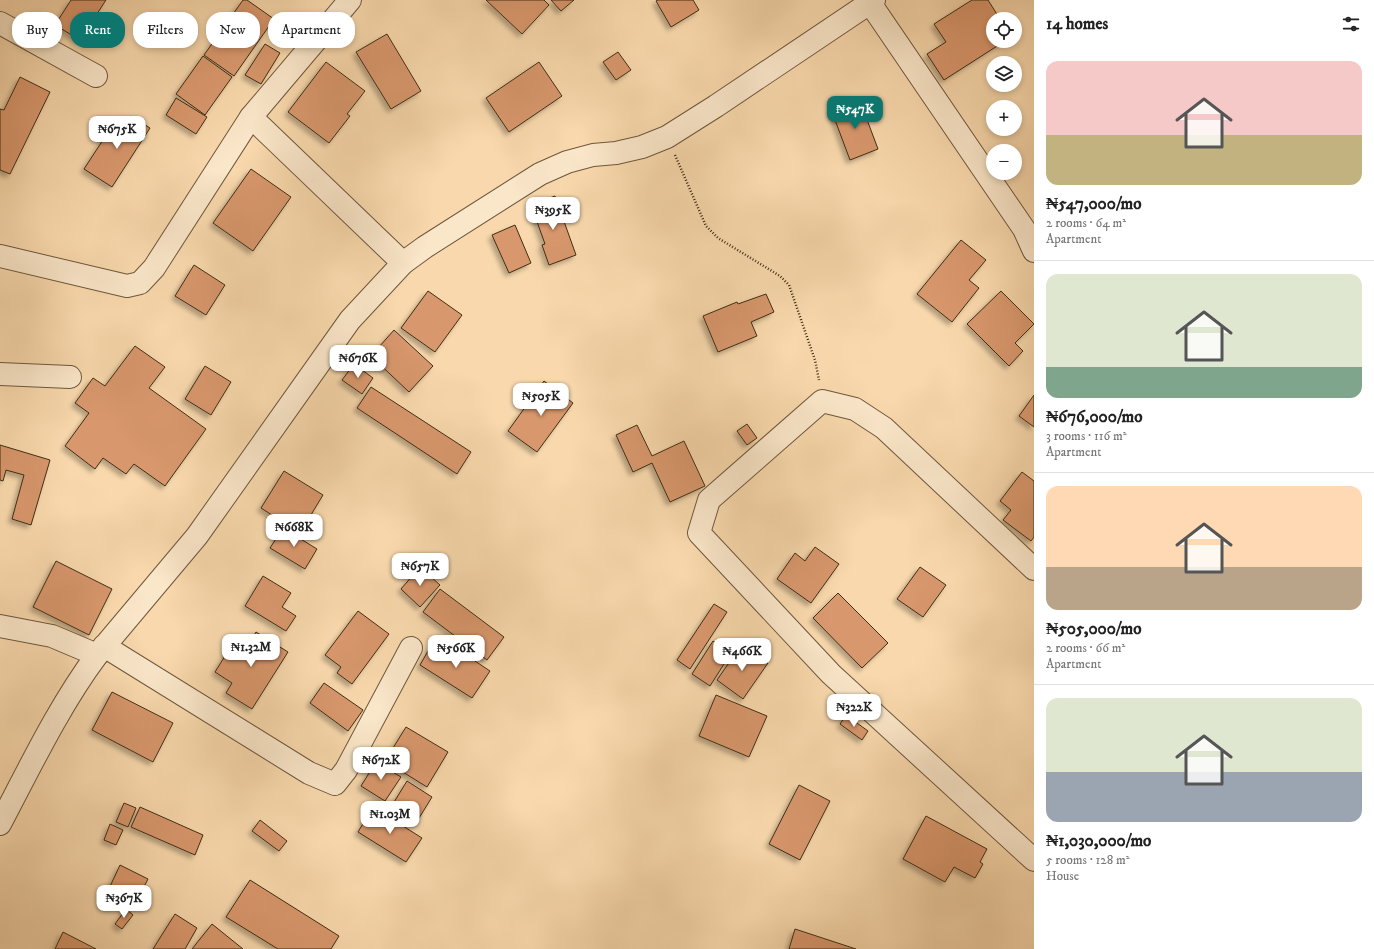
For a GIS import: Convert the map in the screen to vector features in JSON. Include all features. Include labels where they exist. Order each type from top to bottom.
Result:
[{"type":"street","points":[[0,256],[127,286],[140,283],[154,268],[251,117],[350,0]]},
{"type":"street","points":[[0,824],[82,675],[100,651],[197,536],[350,320],[403,264],[425,247],[540,174],[567,162],[593,155],[616,153],[642,147],[667,137],[872,2],[1029,226],[1034,251]]},
{"type":"street","points":[[0,24],[96,76]]},
{"type":"street","points":[[251,117],[403,264]]},
{"type":"street","points":[[0,374],[70,377]]},
{"type":"street","points":[[1034,569],[884,428],[855,409],[822,401],[709,500],[699,533],[831,674],[1034,860]]},
{"type":"street","points":[[0,626],[52,636],[100,651],[309,773],[335,784],[346,770],[411,648]]},
{"type":"path","points":[[667,137],[706,226],[718,238],[780,276],[789,285],[815,360],[822,401]]},
{"type":"building","points":[[71,0],[106,0],[98,12],[70,12],[70,34],[62,29],[62,14]]},
{"type":"building","points":[[243,0],[247,0],[268,15],[268,28],[260,39],[260,12],[234,12]]},
{"type":"building","points":[[486,0],[544,0],[549,5],[522,34]]},
{"type":"building","points":[[551,0],[574,0],[561,11]]},
{"type":"building","points":[[693,0],[699,10],[671,27],[656,1]]},
{"type":"building","points":[[972,0],[988,0],[996,12],[986,12],[986,48],[994,48],[944,80],[927,54],[946,42],[934,24]]},
{"type":"building","points":[[387,34],[421,91],[391,109],[356,52]]},
{"type":"building","points":[[265,44],[268,46],[268,48],[272,48],[280,53],[261,84],[245,75]]},
{"type":"building","points":[[209,48],[254,48],[234,76],[204,55]]},
{"type":"building","points":[[618,52],[631,70],[616,80],[603,62]]},
{"type":"building","points":[[203,56],[232,77],[205,115],[176,94]]},
{"type":"building","points":[[326,62],[365,91],[347,114],[350,116],[329,143],[288,112]]},
{"type":"building","points":[[539,62],[562,96],[509,132],[486,98]]},
{"type":"building","points":[[20,77],[50,92],[10,174],[0,170],[0,109],[4,110]]},
{"type":"building","points":[[176,98],[207,117],[196,134],[166,115]]},
{"type":"building","points":[[860,101],[878,149],[850,160],[832,112]]},
{"type":"building","points":[[131,116],[150,128],[112,187],[84,169],[116,120],[124,126]]},
{"type":"building","points":[[251,169],[291,197],[253,251],[213,223]]},
{"type":"building","points":[[555,196],[576,255],[549,265],[542,245],[545,244],[531,205]]},
{"type":"building","points":[[515,225],[531,263],[509,273],[492,235]]},
{"type":"building","points":[[961,240],[986,260],[969,280],[979,288],[952,322],[917,294]]},
{"type":"building","points":[[194,265],[225,285],[206,315],[175,296]]},
{"type":"building","points":[[428,291],[462,315],[435,352],[401,328]]},
{"type":"building","points":[[1001,291],[1034,324],[1015,343],[1023,351],[1009,366],[967,324]]},
{"type":"building","points":[[766,294],[774,312],[751,322],[757,336],[718,352],[703,316],[737,302],[738,304]]},
{"type":"building","points":[[394,330],[433,366],[409,392],[371,356]]},
{"type":"building","points":[[135,346],[165,367],[149,388],[206,429],[165,486],[134,464],[126,474],[103,458],[95,469],[65,446],[89,413],[75,403],[93,378],[105,386]]},
{"type":"building","points":[[354,364],[373,378],[362,394],[342,380]]},
{"type":"building","points":[[205,366],[231,382],[211,415],[185,399]]},
{"type":"building","points":[[544,381],[573,403],[537,452],[508,431]]},
{"type":"building","points":[[371,387],[471,452],[457,474],[357,408]]},
{"type":"building","points":[[1034,395],[1034,427],[1019,416]]},
{"type":"building","points":[[747,424],[757,438],[747,445],[737,431]]},
{"type":"building","points":[[637,425],[652,456],[684,441],[705,486],[670,502],[652,463],[633,472],[616,435]]},
{"type":"building","points":[[0,445],[50,460],[31,525],[12,519],[24,475],[6,470],[3,481],[0,480]]},
{"type":"building","points":[[284,471],[323,495],[300,533],[261,508]]},
{"type":"building","points":[[1022,472],[1034,481],[1034,537],[1031,541],[1003,520],[1011,510],[1000,501]]},
{"type":"building","points":[[283,528],[317,549],[305,569],[270,548]]},
{"type":"building","points":[[815,547],[839,564],[811,603],[777,579],[795,553],[805,561]]},
{"type":"building","points":[[56,561],[112,589],[89,635],[33,607]]},
{"type":"building","points":[[420,567],[440,585],[420,607],[401,589]]},
{"type":"building","points":[[920,567],[946,585],[923,617],[897,599]]},
{"type":"building","points":[[263,576],[291,593],[282,607],[296,616],[286,631],[245,606]]},
{"type":"building","points":[[440,589],[504,637],[487,660],[423,612]]},
{"type":"building","points":[[838,593],[888,643],[862,668],[813,618]]},
{"type":"building","points":[[714,604],[727,612],[690,669],[677,660]]},
{"type":"building","points":[[358,611],[389,634],[352,684],[337,673],[341,667],[325,655]]},
{"type":"building","points":[[256,632],[288,652],[252,709],[226,693],[232,683],[215,672],[235,640],[246,648]]},
{"type":"building","points":[[713,641],[731,653],[710,686],[692,674]]},
{"type":"building","points":[[448,643],[490,671],[472,698],[420,665],[431,646],[442,653]]},
{"type":"building","points":[[742,644],[768,663],[743,699],[717,680]]},
{"type":"building","points":[[324,683],[363,710],[348,731],[310,703]]},
{"type":"building","points":[[112,692],[173,723],[153,762],[92,730]]},
{"type":"building","points":[[716,695],[767,716],[749,757],[699,736]]},
{"type":"building","points":[[846,715],[868,731],[862,740],[840,724]]},
{"type":"building","points":[[406,727],[448,752],[427,787],[385,761]]},
{"type":"building","points":[[376,762],[401,777],[385,801],[361,786]]},
{"type":"building","points":[[407,781],[432,797],[416,823],[391,807]]},
{"type":"building","points":[[799,785],[830,801],[800,860],[769,844]]},
{"type":"building","points":[[124,803],[136,808],[128,827],[116,822]]},
{"type":"building","points":[[140,807],[203,835],[195,855],[131,827]]},
{"type":"building","points":[[373,807],[422,838],[406,862],[358,832]]},
{"type":"building","points":[[926,816],[987,849],[980,862],[983,864],[975,878],[954,867],[945,882],[903,859]]},
{"type":"building","points":[[260,820],[287,841],[279,851],[252,831]]},
{"type":"building","points":[[110,824],[123,830],[116,845],[104,840]]},
{"type":"building","points":[[120,865],[148,879],[133,908],[106,895]]},
{"type":"building","points":[[250,880],[339,936],[331,949],[278,949],[226,917]]},
{"type":"building","points":[[126,909],[133,915],[122,929],[115,924]]},
{"type":"building","points":[[175,914],[197,928],[185,949],[153,949]]},
{"type":"building","points":[[212,924],[243,949],[192,949]]},
{"type":"building","points":[[795,929],[856,949],[789,949]]},
{"type":"building","points":[[63,932],[96,949],[55,949]]}]
